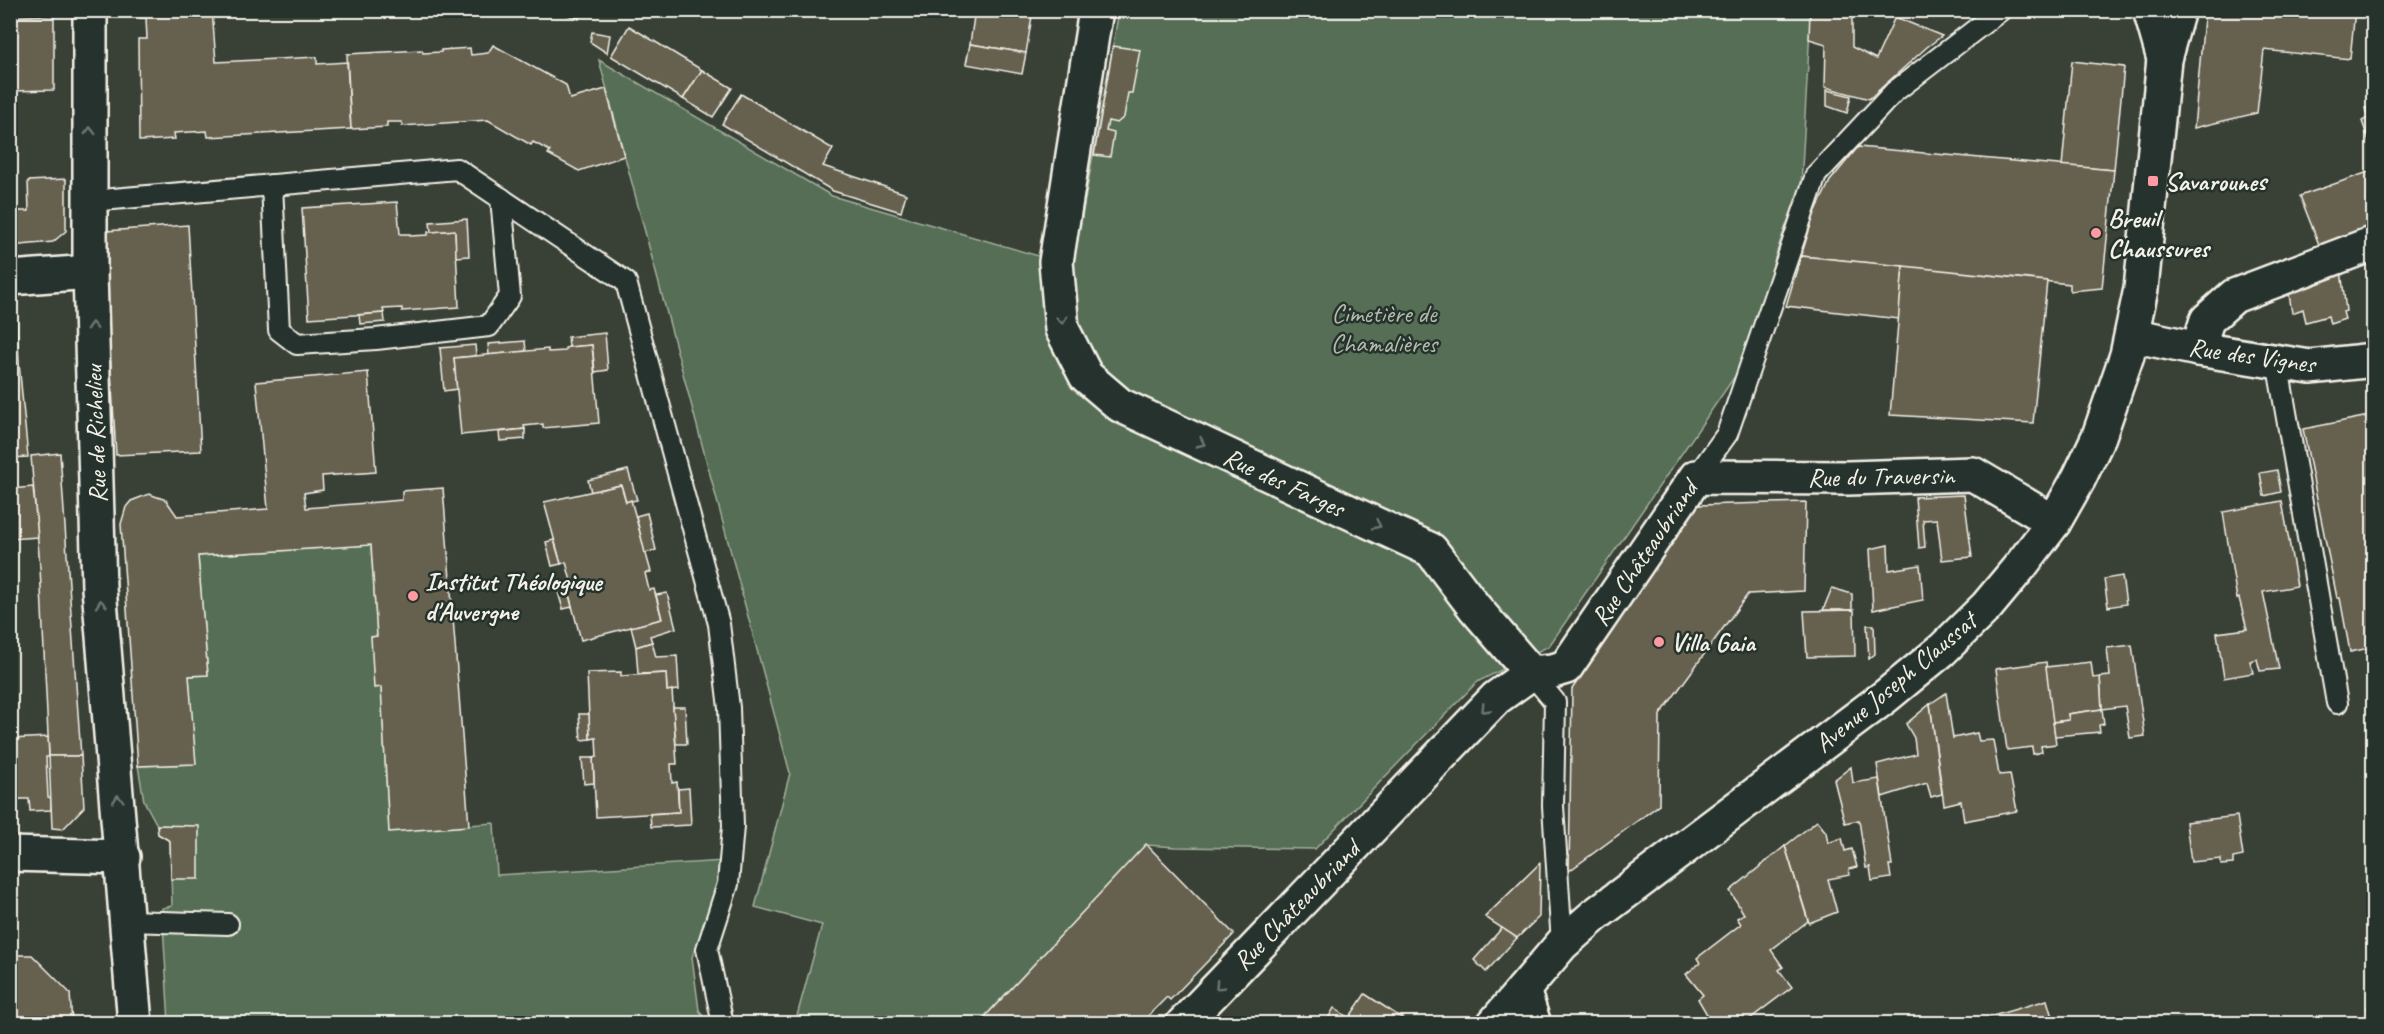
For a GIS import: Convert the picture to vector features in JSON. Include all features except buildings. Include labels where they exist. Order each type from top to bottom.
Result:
[{"type":"street","name":"Rue de Richelieu","points":[[90,10],[90,272],[99,588],[135,1023]]},
{"type":"street","name":"Rue des Farges","points":[[1096,10],[1056,262],[1062,329],[1086,376],[1120,405],[1431,550],[1475,608],[1531,673]]},
{"type":"street","name":"Avenue Joseph Claussat","points":[[2150,10],[2164,59]]},
{"type":"street","name":"Avenue Joseph Claussat","points":[[1494,1023],[1563,944],[1646,875],[1886,696],[1942,650],[1987,606],[2054,522],[2099,436],[2119,382],[2132,336],[2141,289],[2164,59],[2178,10]]},
{"type":"street","points":[[2198,349],[2207,320],[2234,296],[2373,243]]},
{"type":"street","points":[[10,278],[90,272]]},
{"type":"street","name":"Rue des Vignes","points":[[2132,336],[2310,367],[2373,360]]},
{"type":"street","name":"Rue du Traversin","points":[[1696,477],[1848,478],[1973,474],[2054,522]]},
{"type":"street","name":"Rue Châteaubriand","points":[[1183,1023],[1496,698],[1531,673],[1566,667],[1696,477]]},
{"type":"street","points":[[10,854],[123,857]]},
{"type":"street","points":[[1523,990],[1534,1023]]},
{"type":"lane","name":"Rue Châteaubriand","points":[[1696,477],[1727,434],[1815,175],[1894,92],[2001,10]]},
{"type":"lane","points":[[90,201],[457,169],[626,282],[666,422],[719,624],[729,708],[733,826],[728,884],[707,949],[723,1023]]},
{"type":"lane","points":[[272,185],[279,330],[297,344],[376,339],[489,326],[510,296],[501,198]]},
{"type":"lane","points":[[2277,361],[2337,703]]},
{"type":"lane","name":"Rue des Farges","points":[[1531,673],[1555,702],[1553,806],[1563,944]]},
{"type":"lane","points":[[127,921],[228,924]]},
{"type":"green space","name":"Cimetière de Chamalières","points":[[1119,11],[1811,11],[1801,185],[1780,242],[1742,366],[1549,646],[1477,682],[1315,849],[1146,845],[978,1024],[795,1023],[822,925],[755,907],[790,773],[599,60],[832,196],[1073,266]]},
{"type":"green space","points":[[371,545],[377,636],[375,688],[381,687],[389,831],[494,823],[497,875],[724,861],[712,908],[692,957],[699,1010],[707,1023],[169,1023],[162,908],[172,906],[170,841],[158,834],[157,825],[144,801],[138,766],[195,764],[189,676],[208,675],[198,556]]},
{"type":"place","name":"Savarounes","points":[[2153,181]]},
{"type":"place","name":"Breuil Chaussures","points":[[2096,233]]},
{"type":"place","name":"Institut Théologique d'Auvergne","points":[[413,596]]},
{"type":"place","name":"Villa Gaia","points":[[1659,642]]}]
